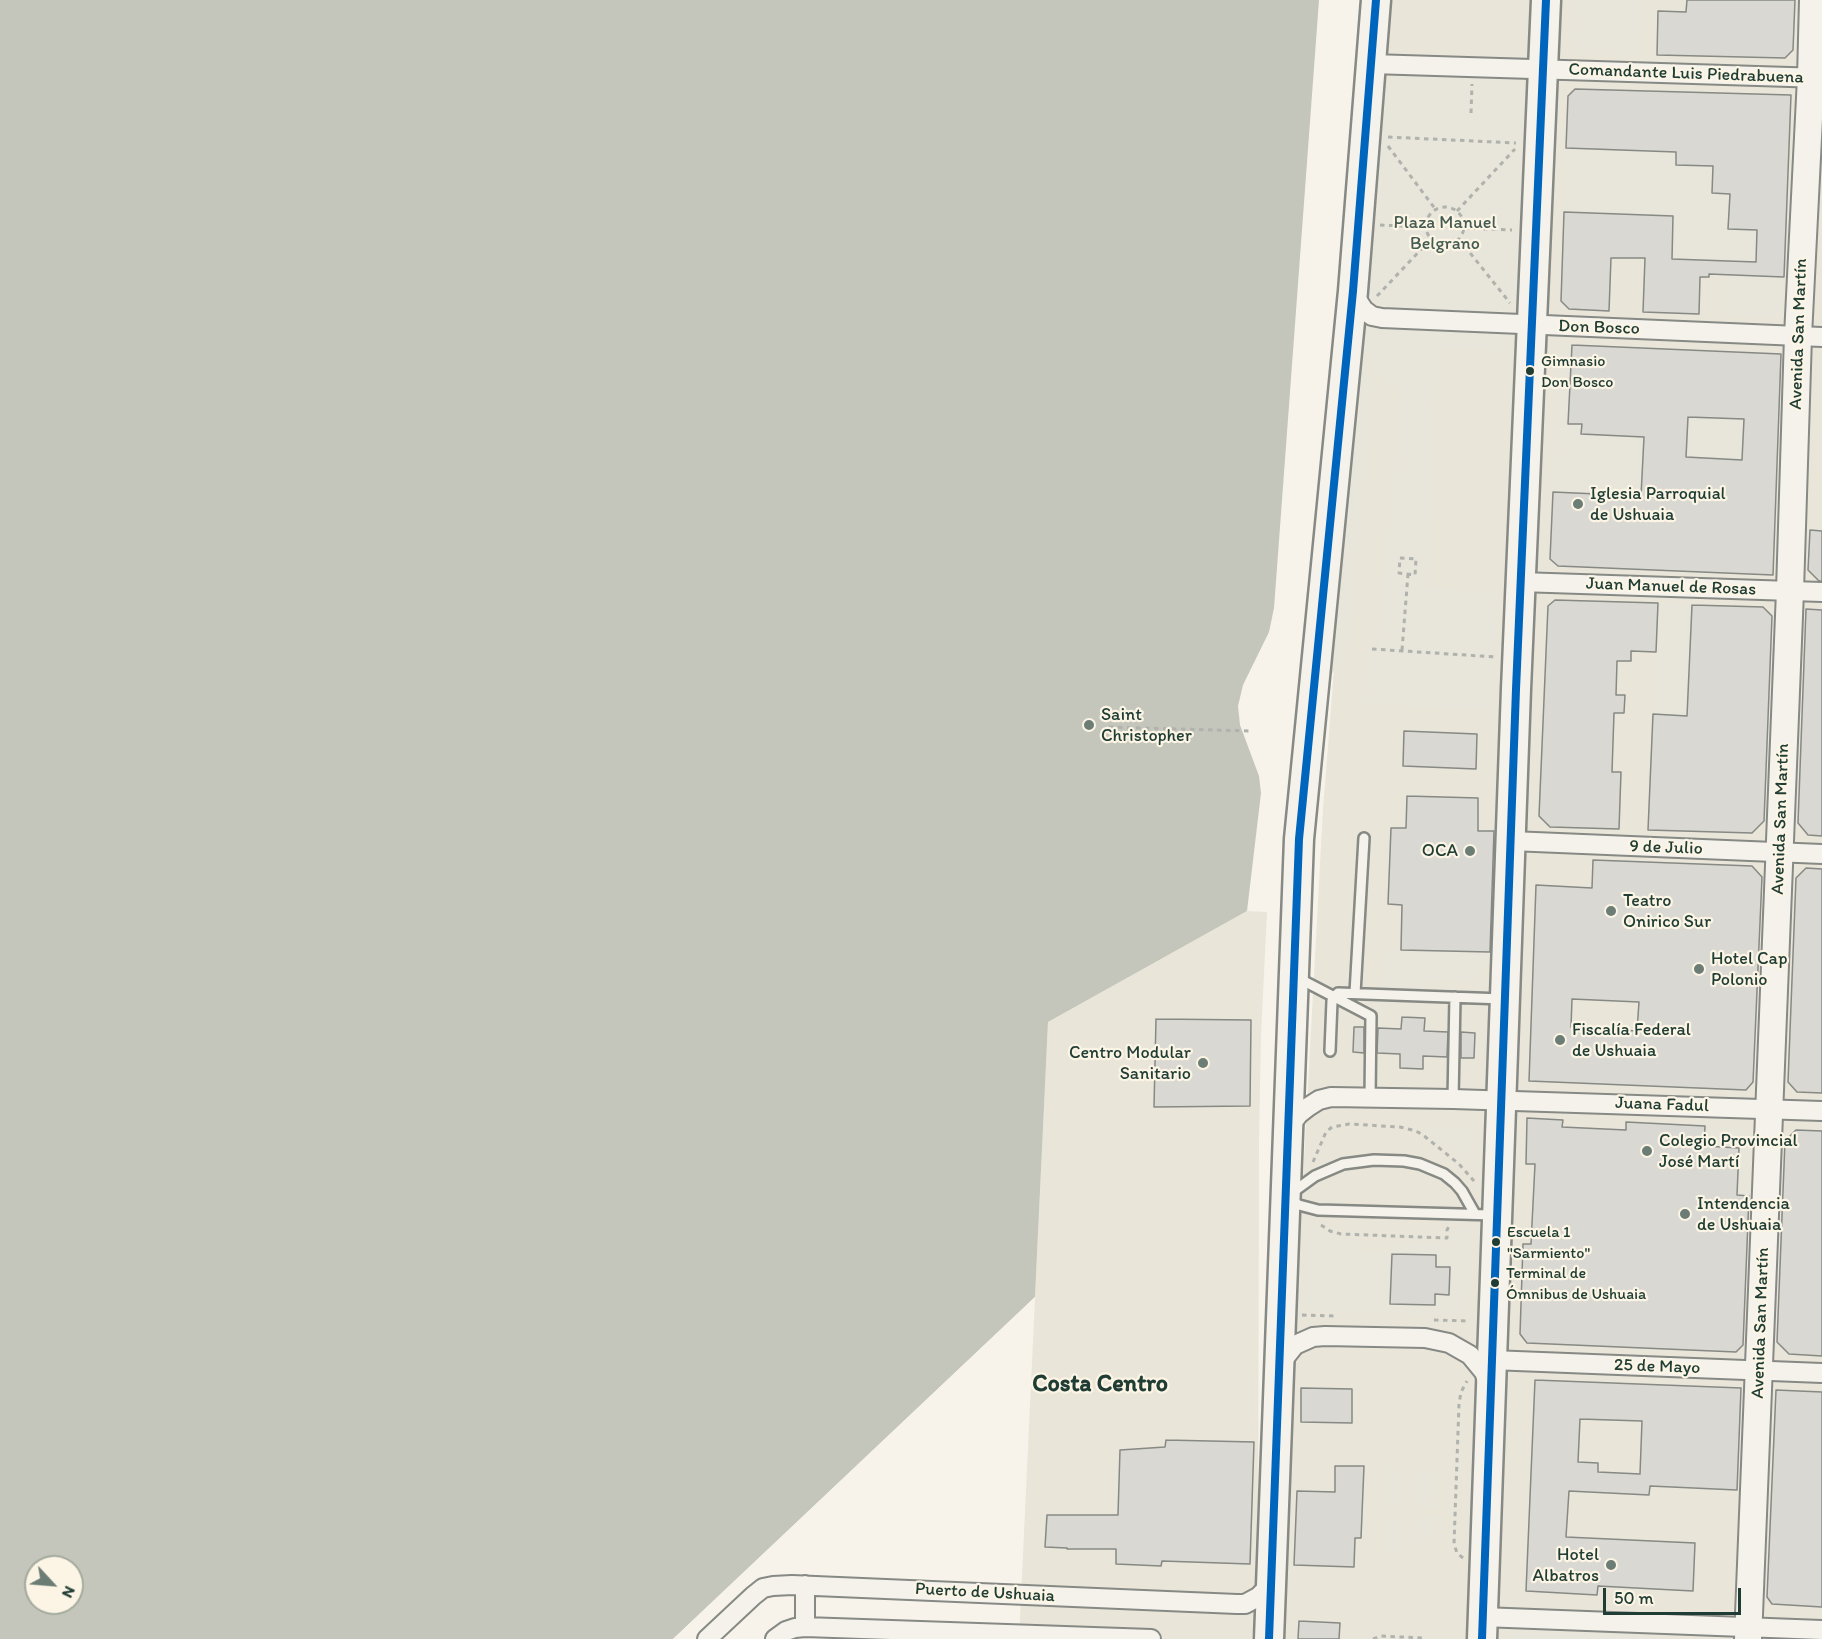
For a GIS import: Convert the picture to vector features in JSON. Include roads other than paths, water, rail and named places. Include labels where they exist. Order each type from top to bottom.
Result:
[{"type":"main road","points":[[1269,1639],[1280,1364],[1295,1196],[1288,1128],[1299,839],[1368,293],[1371,64],[1376,0]]},
{"type":"main road","points":[[1482,1628],[1491,1360],[1486,1215],[1502,1101],[1546,0]]},
{"type":"main road","name":"Avenida San Martín","points":[[1748,1633],[1790,591],[1810,337],[1817,78],[1813,0]]},
{"type":"street","name":"Comandante Luis Piedrabuena","points":[[1371,64],[1817,78]]},
{"type":"street","name":"Don Bosco","points":[[1368,293],[1358,302],[1372,316],[1382,318],[1810,337]]},
{"type":"street","name":"Juan Manuel de Rosas","points":[[1521,582],[1822,592]]},
{"type":"street","name":"9 de Julio","points":[[1511,842],[1822,854]]},
{"type":"street","name":"Juana Fadul","points":[[1288,1128],[1299,1114],[1319,1100],[1331,1097],[1822,1111]]},
{"type":"street","points":[[1280,1364],[1294,1345],[1313,1337],[1438,1340],[1449,1343],[1470,1355],[1484,1372],[1490,1394]]},
{"type":"street","name":"25 de Mayo","points":[[1491,1360],[1822,1373]]},
{"type":"street","name":"Puerto de Ushuaia","points":[[707,1639],[763,1588],[782,1585],[1245,1604],[1258,1597],[1272,1579]]},
{"type":"street","points":[[805,1585],[805,1627]]},
{"type":"street","points":[[775,1639],[786,1631],[805,1627],[1150,1639]]},
{"type":"street","points":[[1482,1628],[1748,1633],[1822,1630]]},
{"type":"lane","points":[[1355,993],[1364,838]]},
{"type":"lane","points":[[1294,975],[1371,1016],[1370,1097]]},
{"type":"lane","points":[[1330,1051],[1332,1001],[1338,993],[1505,999]]},
{"type":"lane","points":[[1452,1099],[1455,997]]},
{"type":"lane","points":[[1374,1160],[1404,1161],[1420,1164],[1444,1174],[1486,1215],[1318,1210],[1295,1196],[1321,1173],[1343,1164],[1374,1160]]},
{"type":"place","name":"Gimnasio Don Bosco","points":[[1530,371]]},
{"type":"place","name":"Iglesia Parroquial de Ushuaia","points":[[1578,504]]},
{"type":"place","name":"Saint Christopher","points":[[1089,725]]},
{"type":"place","name":"OCA","points":[[1470,851]]},
{"type":"place","name":"Teatro Onirico Sur","points":[[1611,911]]},
{"type":"place","name":"Hotel Cap Polonio","points":[[1699,969]]},
{"type":"place","name":"Fiscalía Federal de Ushuaia","points":[[1560,1040]]},
{"type":"place","name":"Centro Modular Sanitario","points":[[1203,1063]]},
{"type":"place","name":"Colegio Provincial José Martí","points":[[1647,1151]]},
{"type":"place","name":"Intendencia de Ushuaia","points":[[1685,1214]]},
{"type":"place","name":"Escuela 1 \"Sarmiento\"","points":[[1496,1242]]},
{"type":"place","name":"Terminal de Ómnibus de Ushuaia","points":[[1495,1283]]},
{"type":"place","name":"Hotel Albatros","points":[[1611,1565]]},
{"type":"district","name":"Costa Centro","points":[[1100,1385]]},
{"type":"park label","name":"Plaza Manuel Belgrano","points":[[1445,233]]}]
